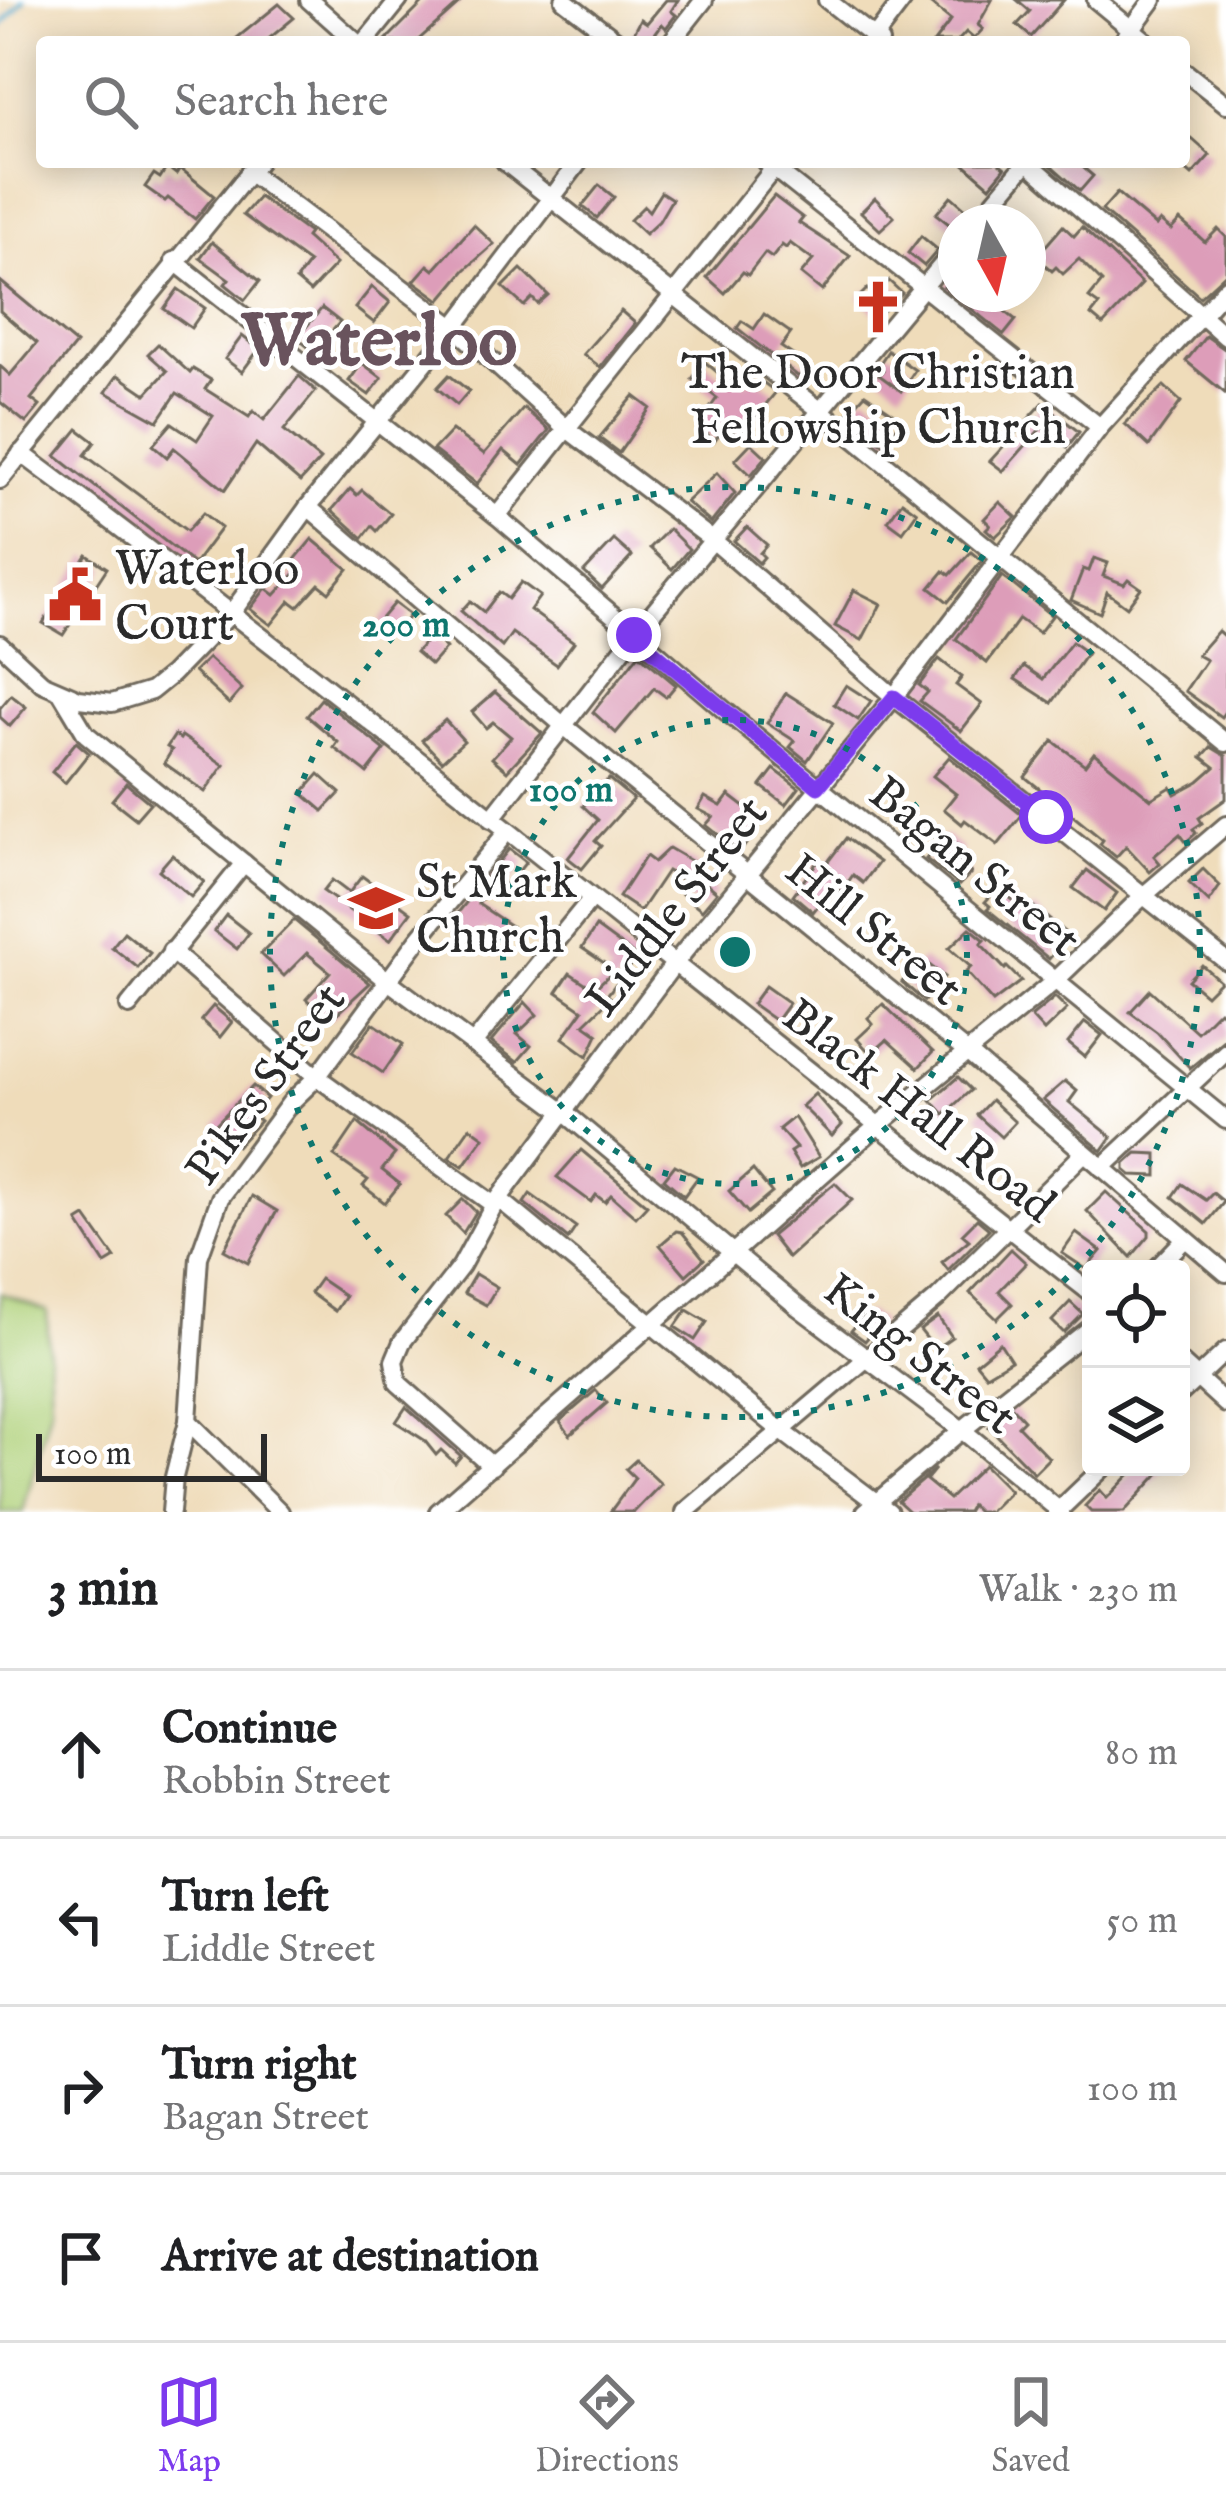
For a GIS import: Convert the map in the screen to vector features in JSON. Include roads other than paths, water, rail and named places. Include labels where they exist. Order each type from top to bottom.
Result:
[{"type":"street","points":[[309,0],[354,36]]},
{"type":"street","points":[[366,36],[399,0]]},
{"type":"street","points":[[565,0],[611,36]]},
{"type":"street","points":[[676,36],[704,0]]},
{"type":"street","points":[[827,0],[870,36]]},
{"type":"street","points":[[878,36],[903,0]]},
{"type":"street","points":[[1096,0],[1127,36],[1153,0]]},
{"type":"street","points":[[1190,76],[1226,104]]},
{"type":"street","points":[[0,480],[253,168]]},
{"type":"street","points":[[255,168],[454,327],[567,429],[714,541],[894,697],[1226,961]]},
{"type":"street","points":[[514,168],[821,411],[1226,743]]},
{"type":"street","points":[[0,644],[18,664],[62,694],[112,703],[151,692],[232,611],[574,168]]},
{"type":"street","points":[[497,516],[673,298],[770,168]]},
{"type":"street","points":[[778,168],[1100,428]]},
{"type":"street","points":[[992,204],[1023,168]]},
{"type":"street","points":[[1035,168],[1226,337]]},
{"type":"street","name":"Bagan Street","points":[[174,261],[497,516],[634,635],[1226,1120]]},
{"type":"street","points":[[491,819],[634,635],[938,269]]},
{"type":"street","name":"Liddle Street","points":[[492,1466],[398,1382],[394,1373],[402,1342],[461,1266],[497,1202],[674,964],[894,697],[1100,428],[1226,288]]},
{"type":"street","name":"Black Hall Road","points":[[21,453],[232,611],[876,1127],[1082,1286]]},
{"type":"street","name":"Hill Street","points":[[308,507],[564,726],[968,1054],[1226,1273]]},
{"type":"street","name":"King Street","points":[[62,694],[86,734],[386,980],[565,1113],[1059,1511]]},
{"type":"street","points":[[438,1512],[876,1127],[1056,980],[1226,825]]},
{"type":"street","name":"Pikes Street","points":[[172,1512],[174,1477],[188,1420],[199,1257],[220,1198],[506,832]]},
{"type":"street","points":[[129,1006],[244,863]]},
{"type":"street","points":[[473,1044],[591,899]]},
{"type":"street","points":[[171,951],[317,1077],[497,1202],[877,1508],[962,1430],[1082,1335]]},
{"type":"street","points":[[1102,1168],[1226,1052]]},
{"type":"street","points":[[685,1512],[938,1298],[1084,1153]]},
{"type":"street","points":[[1165,1260],[1185,1239]]},
{"type":"street","points":[[1190,1386],[1226,1351]]},
{"type":"street","points":[[1187,1368],[1226,1404]]},
{"type":"street","points":[[188,1420],[280,1512]]},
{"type":"street","points":[[1059,1511],[1095,1476]]},
{"type":"waterway","points":[[0,27],[24,0]]},
{"type":"place","name":"The Door Christian Fellowship Church","points":[[878,307]]},
{"type":"place","name":"Waterloo Court","points":[[75,595]]},
{"type":"place","name":"St Mark Church","points":[[376,908]]},
{"type":"district","name":"Waterloo","points":[[379,339]]}]
